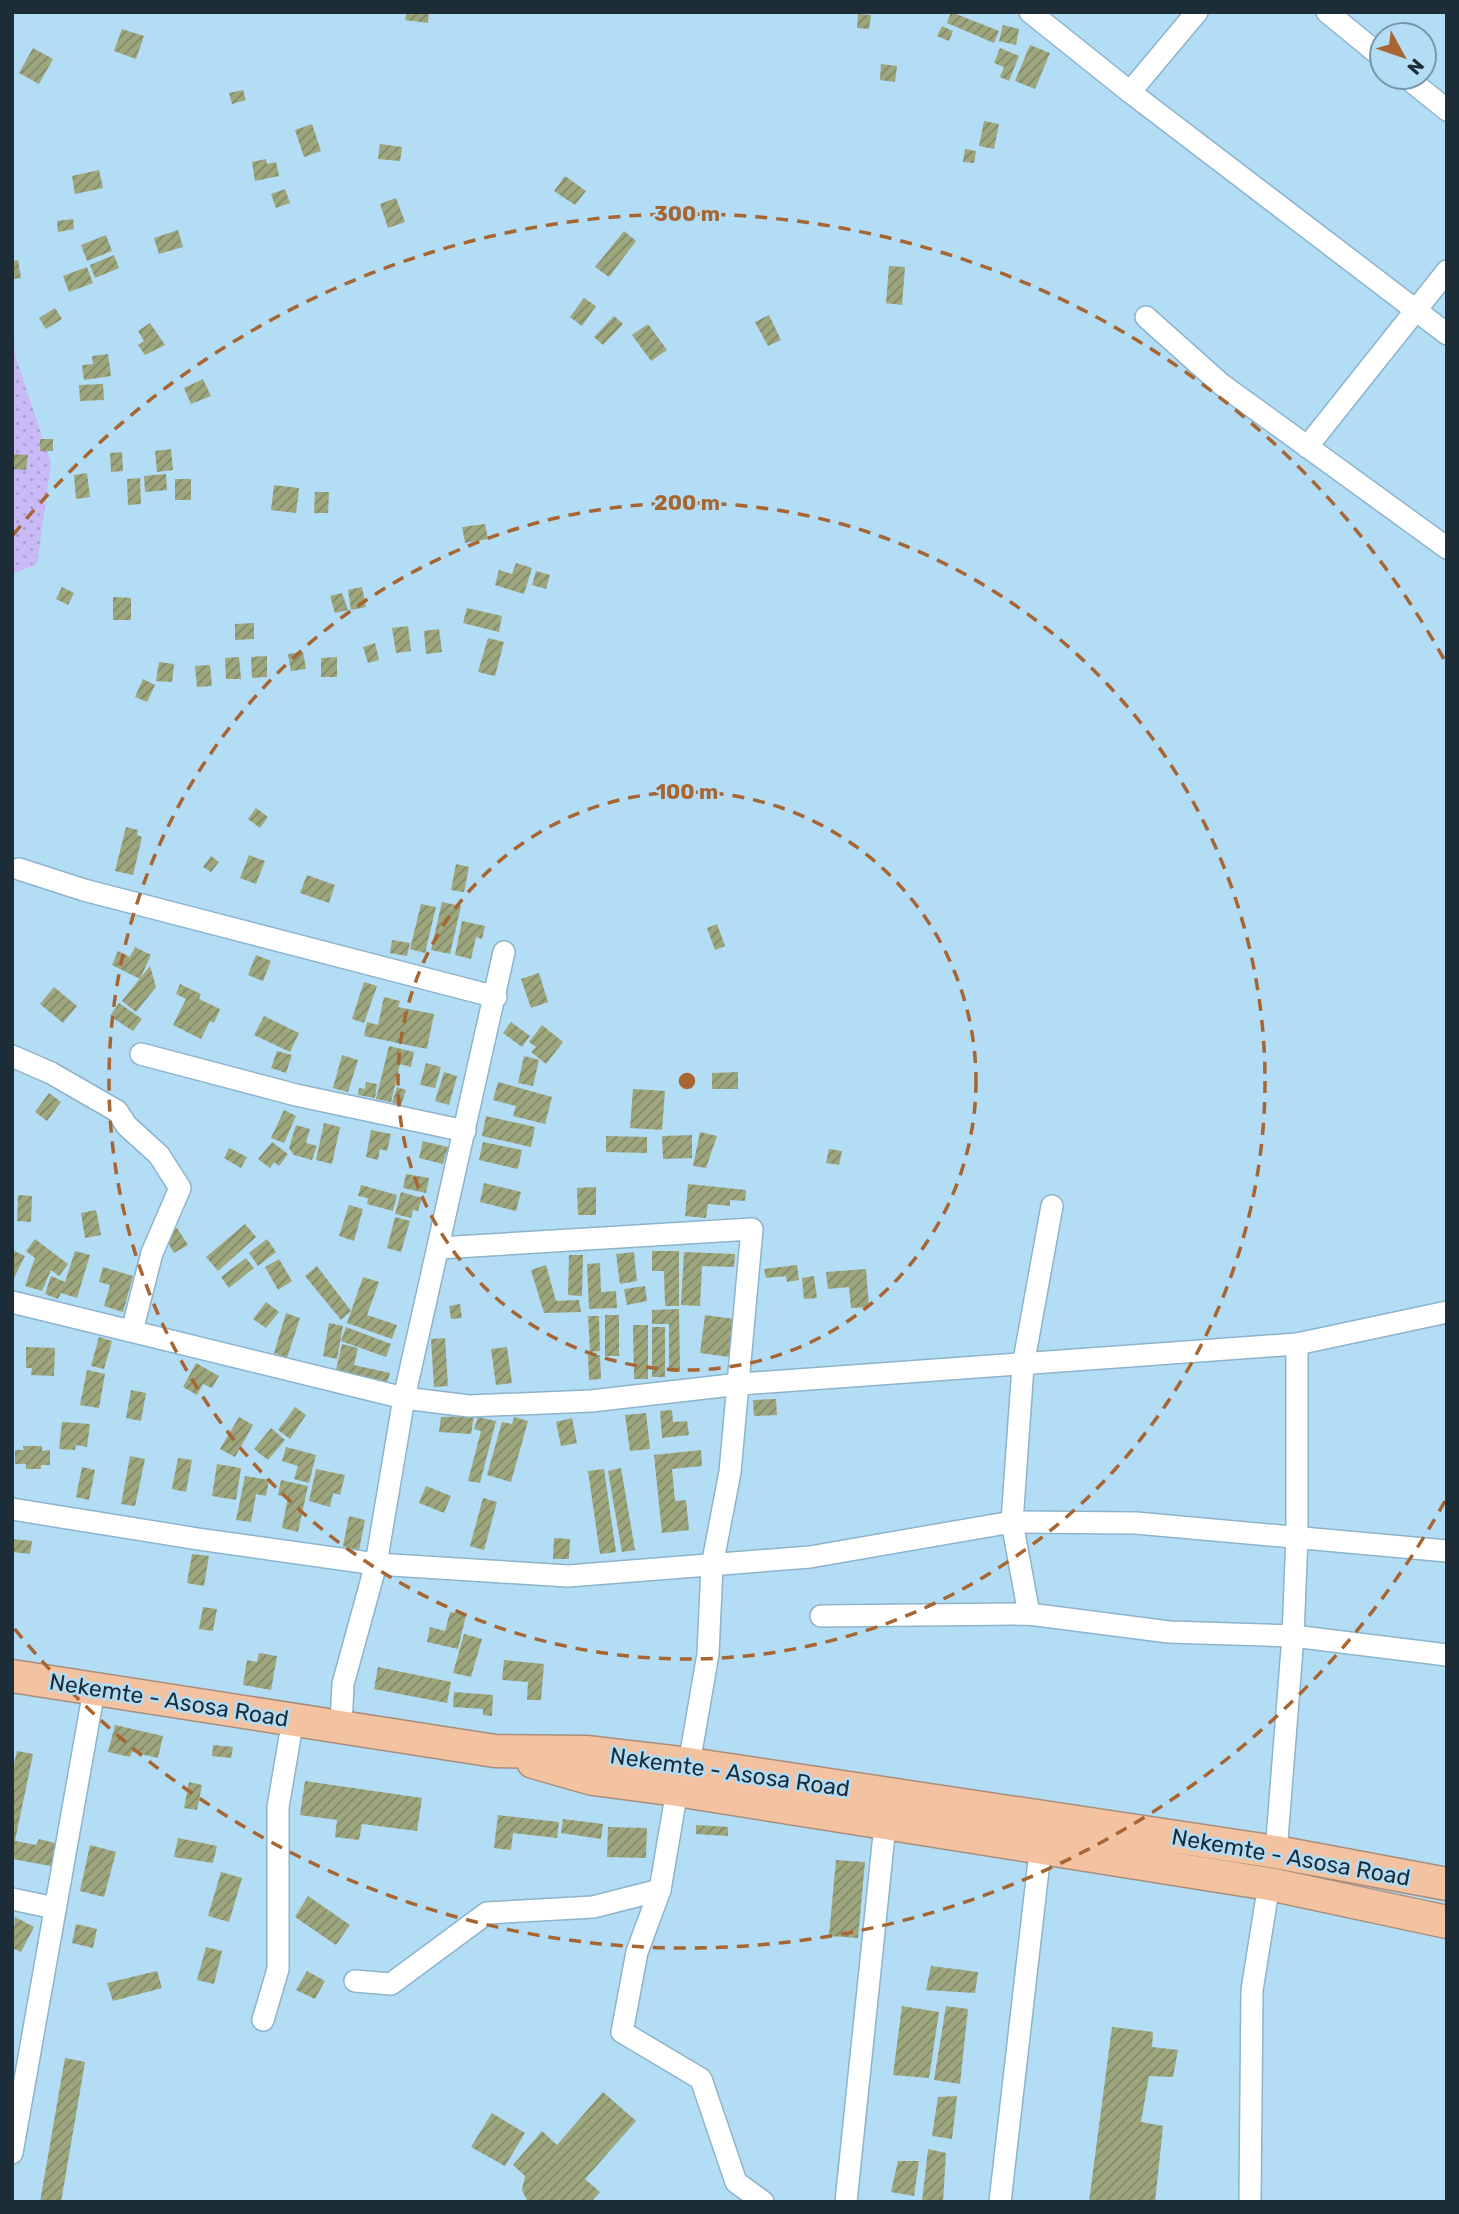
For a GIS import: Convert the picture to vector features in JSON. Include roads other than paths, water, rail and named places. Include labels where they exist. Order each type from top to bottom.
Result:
[{"type":"highway","name":"Nekemte - Asosa Road","points":[[12,1676],[495,1751],[593,1779],[683,1777],[1043,1833],[1276,1852],[1447,1884]]},
{"type":"highway","points":[[683,1777],[886,1825],[1043,1833],[1269,1884],[1446,1912]]},
{"type":"street","points":[[1030,12],[1130,92],[1447,334]]},
{"type":"street","points":[[1130,92],[1197,12]]},
{"type":"street","points":[[1327,12],[1368,46]]},
{"type":"street","points":[[1423,91],[1447,110]]},
{"type":"street","points":[[1307,447],[1447,271]]},
{"type":"street","points":[[1146,317],[1221,384],[1447,548]]},
{"type":"street","points":[[19,869],[84,890],[496,997]]},
{"type":"street","points":[[341,1726],[343,1684],[376,1564],[404,1398],[504,952]]},
{"type":"street","points":[[141,1054],[296,1095],[465,1131]]},
{"type":"street","points":[[12,1056],[51,1073],[117,1111],[127,1126],[159,1156],[180,1188],[152,1253],[132,1331]]},
{"type":"street","points":[[1029,1614],[1012,1521],[1023,1366],[1052,1206]]},
{"type":"street","points":[[439,1248],[752,1229],[730,1472],[712,1566],[708,1654],[660,1890],[637,1952],[622,2032],[701,2079],[736,2182],[763,2202]]},
{"type":"street","points":[[12,1302],[404,1398],[469,1406],[564,1402],[740,1384],[1023,1366],[1297,1344],[1447,1312]]},
{"type":"street","points":[[1276,1852],[1293,1636],[1297,1536],[1297,1344]]},
{"type":"street","points":[[12,1509],[376,1564],[568,1576],[810,1557],[1012,1521],[1136,1522],[1446,1550]]},
{"type":"street","points":[[821,1616],[1029,1614],[1169,1632],[1293,1636],[1447,1655]]},
{"type":"street","points":[[12,2153],[94,1690]]},
{"type":"street","points":[[263,2020],[278,1969],[278,1807],[293,1719]]},
{"type":"street","points":[[846,2202],[886,1825]]},
{"type":"street","points":[[1000,2202],[1043,1833]]},
{"type":"street","points":[[1250,2202],[1252,1990],[1269,1884]]},
{"type":"street","points":[[355,1981],[391,1984],[487,1913],[593,1907],[660,1890]]},
{"type":"street","points":[[12,1899],[55,1908]]}]
